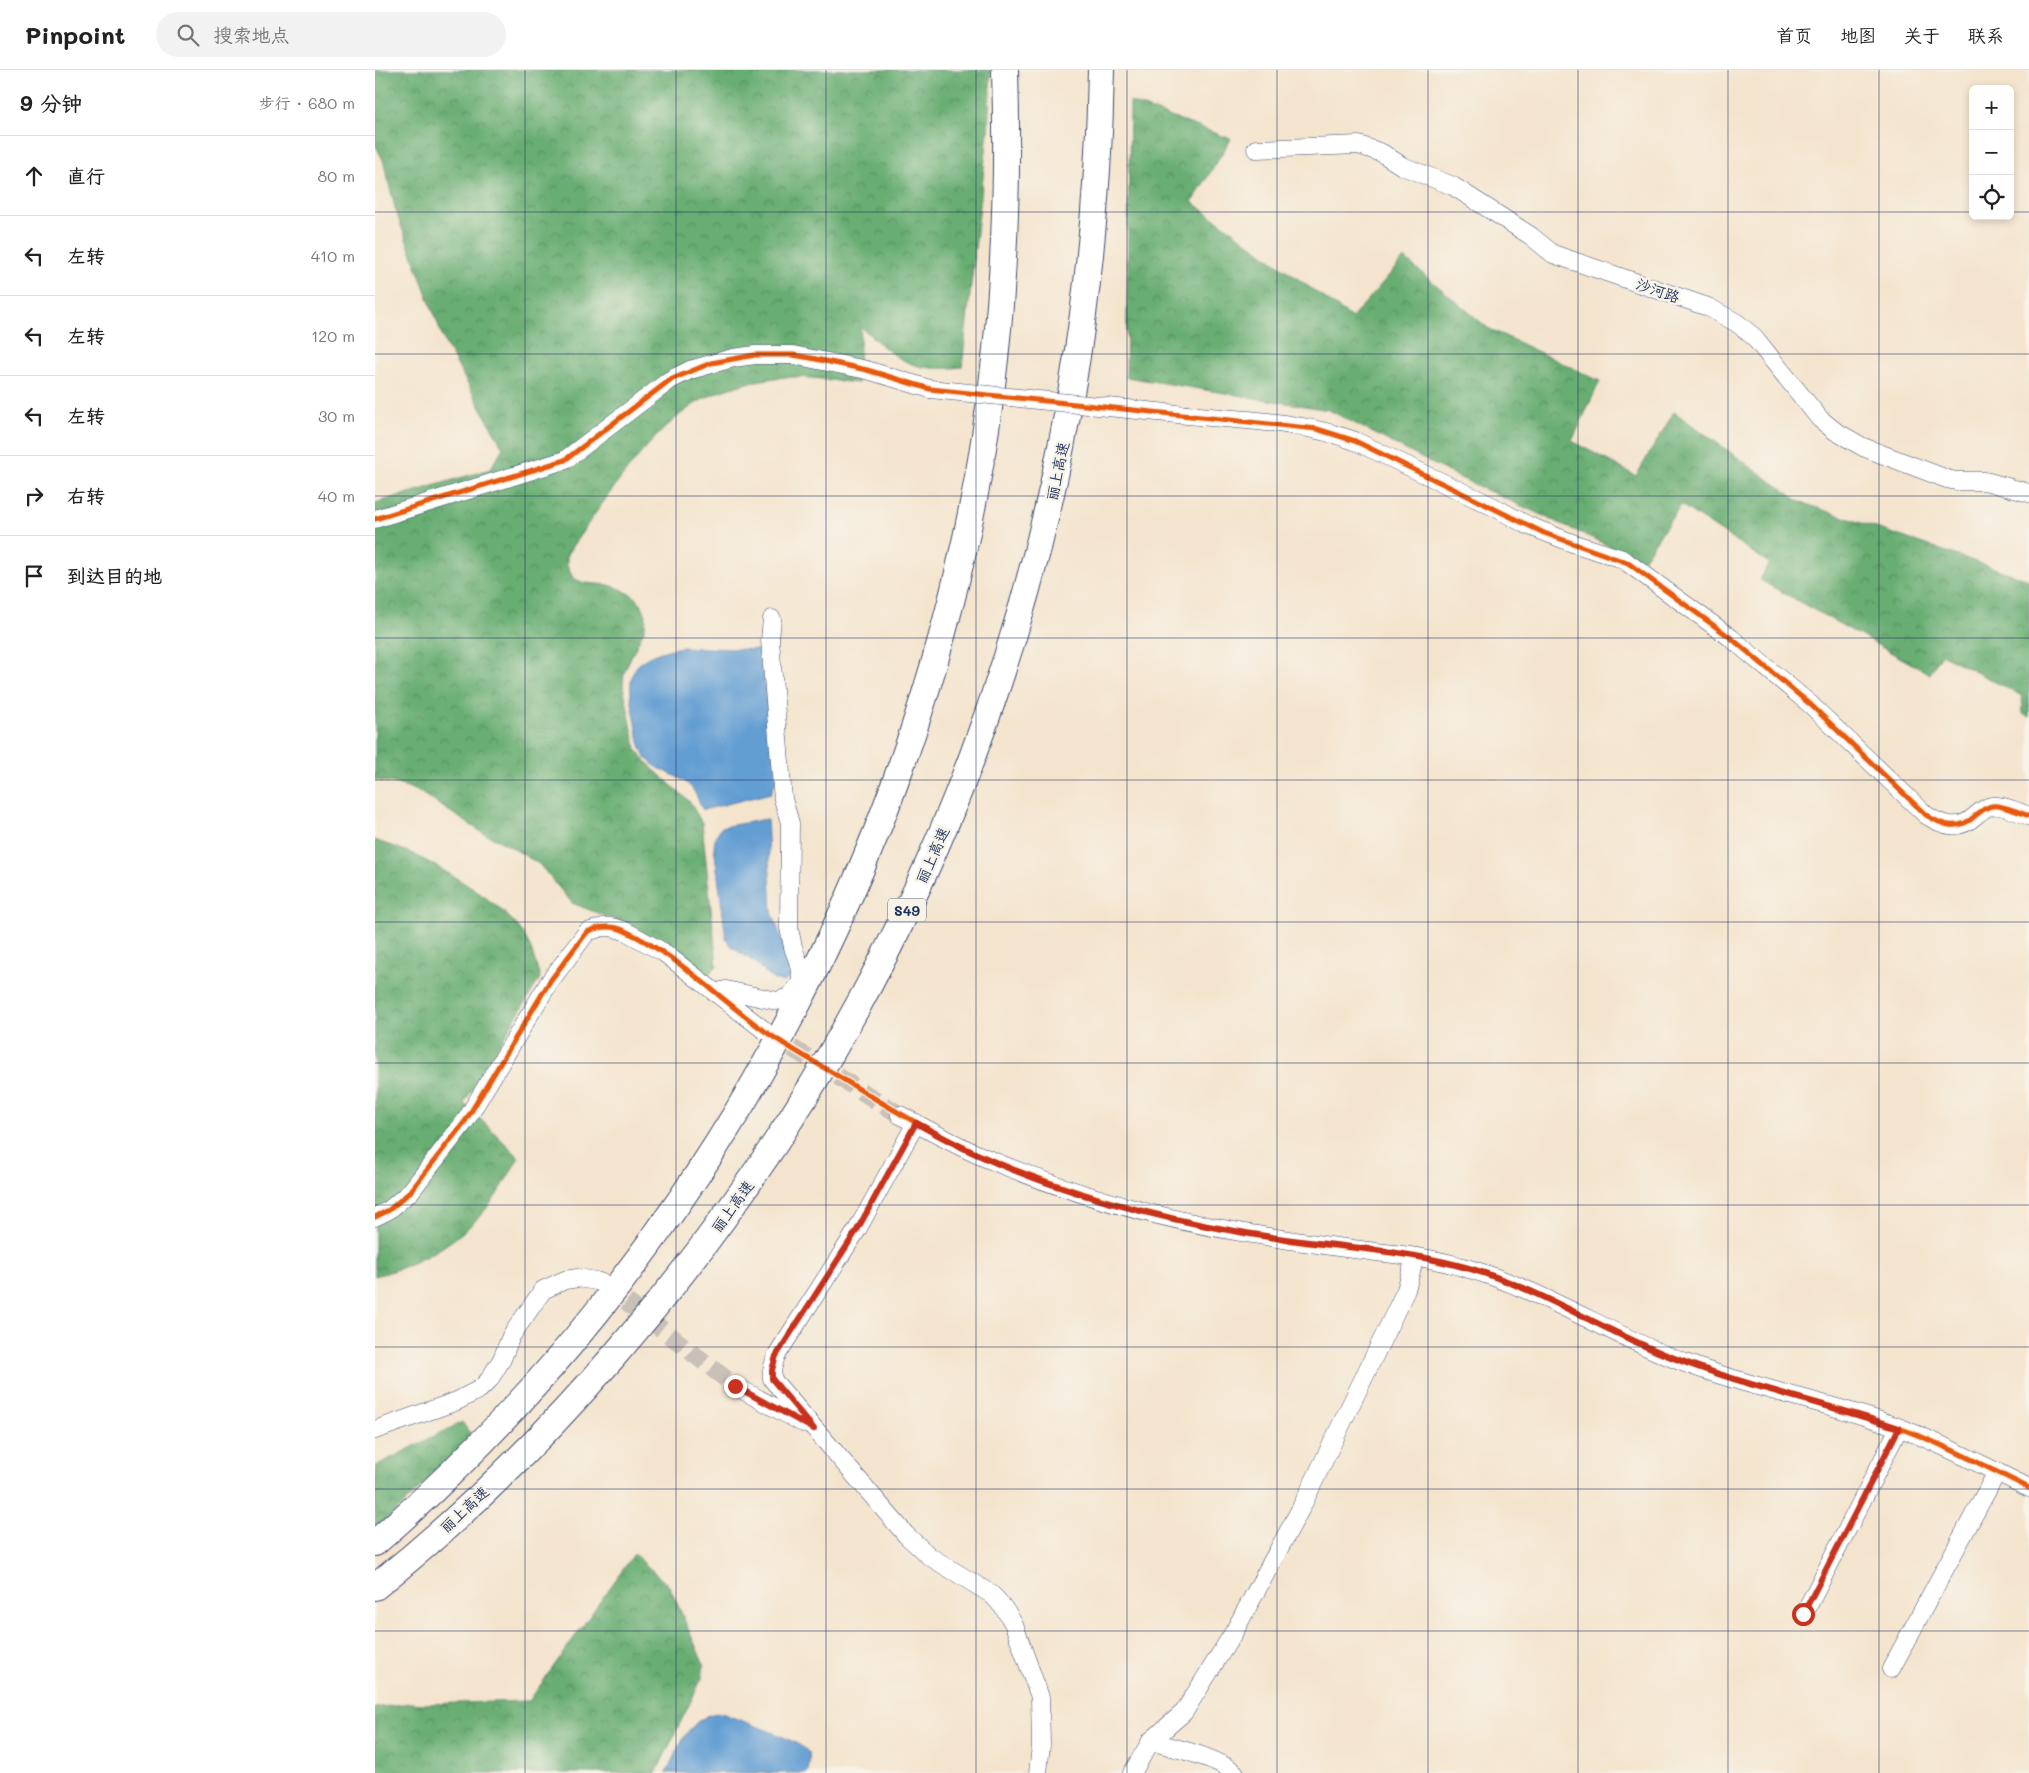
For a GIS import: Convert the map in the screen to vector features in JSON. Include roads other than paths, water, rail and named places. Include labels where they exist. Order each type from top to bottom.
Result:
[{"type":"highway","points":[[375,1543],[450,1474],[498,1425],[590,1322],[632,1267],[706,1162],[748,1095],[795,1009],[843,912],[888,802],[917,718],[951,599],[970,516],[991,394],[1004,261],[1006,185],[1005,70]]},
{"type":"highway","name":"丽上高速","points":[[375,1588],[439,1533],[544,1432],[635,1331],[686,1268],[745,1188],[810,1089],[847,1026],[913,898],[953,806],[995,696],[1017,626],[1054,486],[1071,397],[1089,271],[1096,199],[1101,70]]},
{"type":"street","name":"沙河路","points":[[1256,148],[1354,144],[1382,153],[1402,166],[1425,174],[1461,191],[1531,236],[1553,254],[1708,307],[1725,315],[1754,337],[1820,419],[1850,440],[1947,479],[1956,481],[1985,481],[2029,493]]},
{"type":"street","points":[[375,519],[565,460],[670,380],[704,366],[733,358],[755,355],[793,355],[867,370],[930,390],[1297,426],[1335,434],[1381,453],[1544,533],[1628,562],[1753,656],[1811,705],[1926,815],[1942,824],[1961,826],[1969,822],[1984,808],[1993,805],[2029,816]]},
{"type":"street","points":[[715,993],[726,990],[777,1001],[789,997],[801,983],[801,970],[789,928],[790,823],[783,799],[770,640],[772,619]]},
{"type":"street","points":[[375,1217],[389,1210],[405,1197],[466,1120],[551,981],[587,932],[603,927],[611,927],[625,931],[663,952],[764,1030]]},
{"type":"street","points":[[900,1115],[1009,1168],[1050,1183],[1139,1210],[1239,1232],[1415,1257],[1457,1265],[1506,1280],[1620,1335],[1687,1363],[1760,1388],[1847,1411],[1899,1428],[1927,1439],[2029,1488]]},
{"type":"street","points":[[916,1123],[857,1230],[776,1356],[772,1370],[772,1379],[906,1535],[929,1556],[999,1600],[1014,1625],[1040,1697],[1041,1745],[1038,1773]]},
{"type":"street","points":[[1132,1773],[1151,1741],[1184,1712],[1234,1632],[1305,1499],[1405,1290],[1415,1257]]},
{"type":"street","points":[[375,1430],[457,1401],[480,1389],[489,1380],[502,1359],[511,1336],[543,1290],[565,1280],[578,1278],[605,1284]]},
{"type":"street","points":[[735,1386],[814,1429]]},
{"type":"street","points":[[1803,1614],[1899,1428]]},
{"type":"street","points":[[1891,1669],[1997,1472]]},
{"type":"street","points":[[1151,1741],[1209,1759],[1227,1766],[1235,1773]]},
{"type":"water","points":[[681,647],[760,650],[777,778],[771,793],[703,810],[696,794],[686,782],[652,764],[645,756],[639,743],[631,692],[631,680],[634,671],[640,663],[663,651]]},
{"type":"water","points":[[767,819],[772,912],[793,971],[791,976],[784,982],[774,980],[754,962],[732,947],[726,938],[714,846],[716,835],[722,827]]},
{"type":"water","points":[[722,1713],[768,1731],[803,1747],[808,1752],[809,1757],[807,1773],[666,1773],[679,1745],[691,1728],[707,1716]]},
{"type":"tunnel","points":[[769,1034],[900,1115]]},
{"type":"tunnel","points":[[605,1285],[735,1386]]}]
